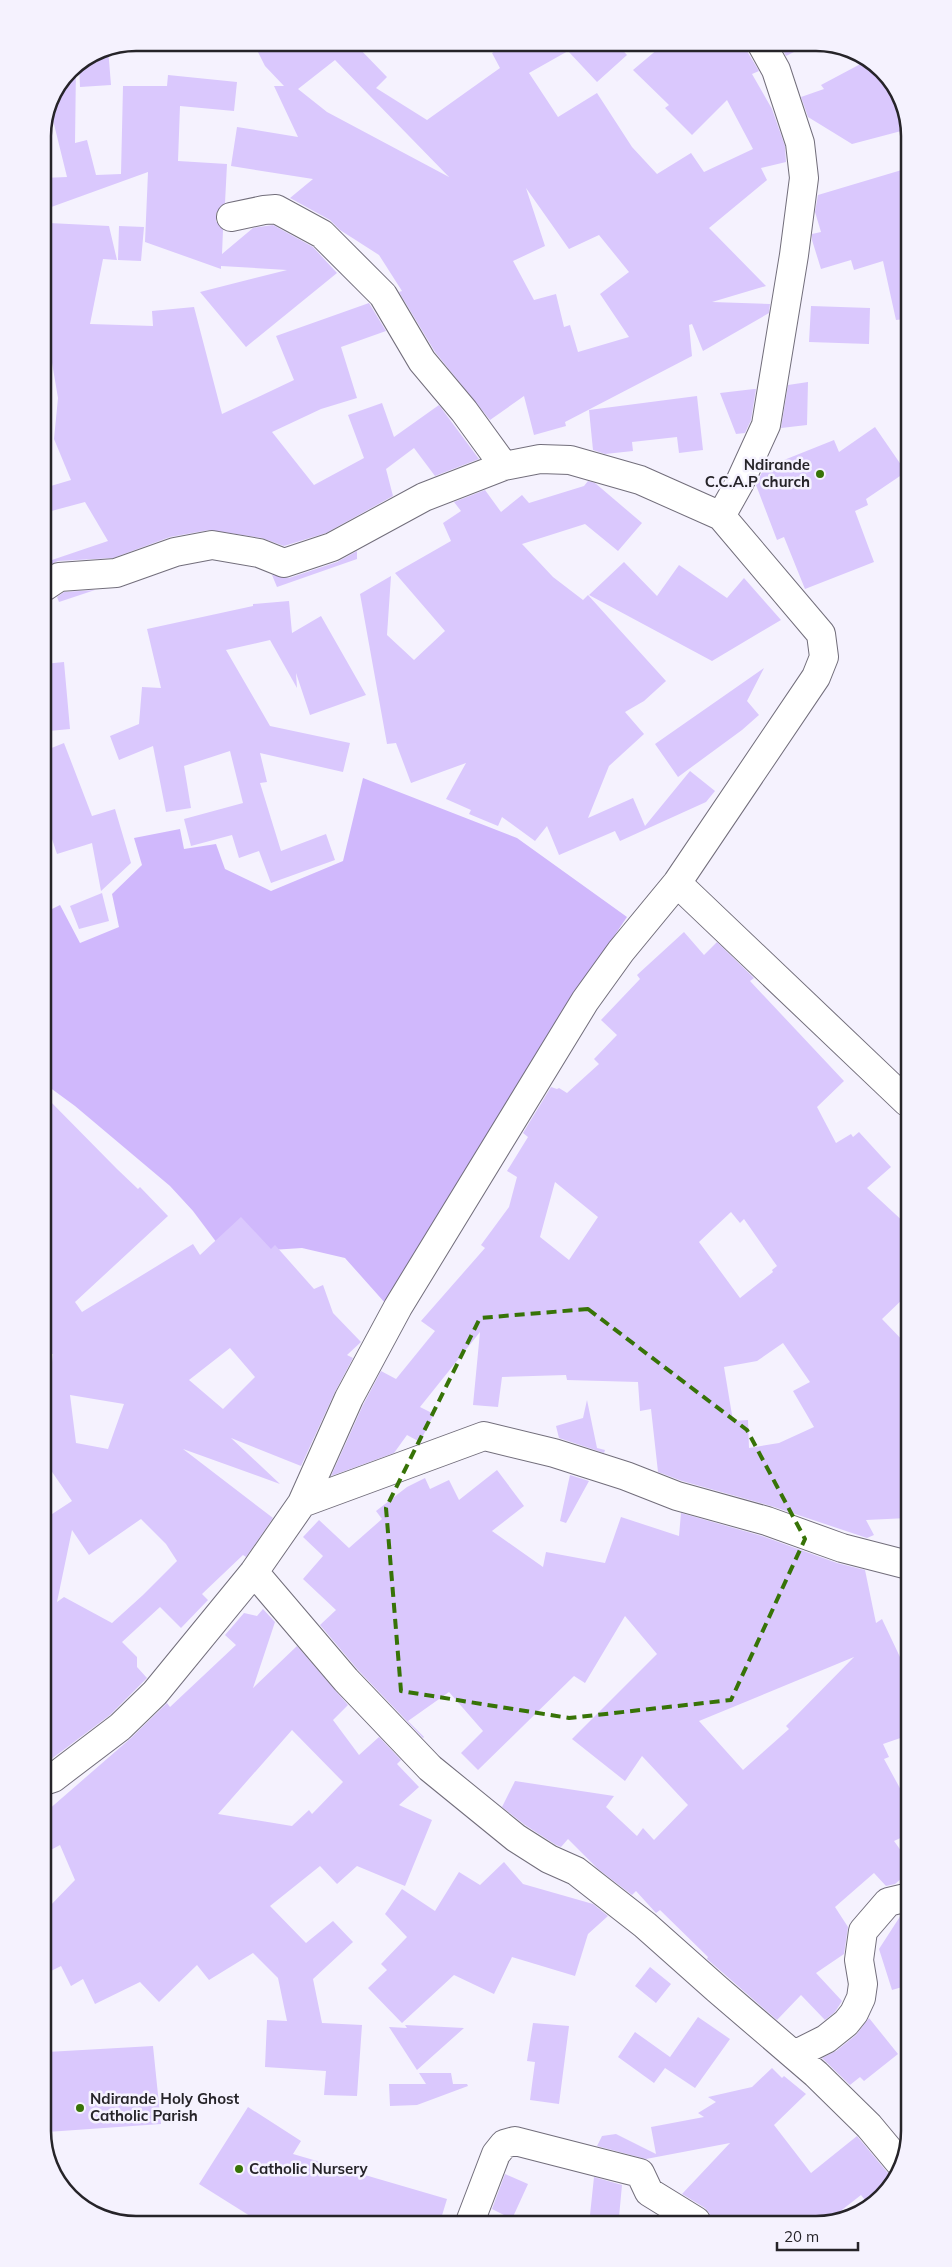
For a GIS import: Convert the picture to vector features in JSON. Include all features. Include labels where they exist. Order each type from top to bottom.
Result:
[{"type":"street","points":[[720,516],[739,484],[766,425],[786,309],[804,178],[800,143],[776,70],[765,51]]},
{"type":"street","points":[[231,217],[276,209],[322,234],[383,295],[422,361],[464,411],[504,466]]},
{"type":"street","points":[[51,583],[59,577],[116,573],[176,552],[212,545],[259,553],[284,563],[332,547],[424,497],[504,466],[540,459],[570,460],[640,480],[720,516],[820,634],[824,656],[816,677],[677,883],[621,951],[585,1001],[398,1307],[349,1398],[302,1503],[254,1572],[156,1694],[120,1728],[51,1776]]},
{"type":"street","points":[[677,883],[901,1096]]},
{"type":"street","points":[[302,1503],[484,1436],[554,1453],[626,1476],[677,1496],[767,1521],[842,1548],[901,1563]]},
{"type":"street","points":[[254,1572],[346,1680],[430,1768],[516,1838],[548,1859],[576,1871],[646,1925],[717,1989],[794,2054],[869,2126],[896,2158]]},
{"type":"street","points":[[794,2054],[826,2039],[846,2023],[854,2013],[861,1998],[863,1984],[859,1960],[863,1931],[888,1902],[901,1899]]},
{"type":"street","points":[[472,2216],[496,2154],[504,2144],[515,2141],[640,2173],[649,2192],[688,2216]]},
{"type":"highlighted area","points":[[588,1309],[747,1430],[805,1539],[731,1700],[569,1718],[401,1691],[386,1508],[480,1318]]},
{"type":"shaded area","points":[[363,778],[517,838],[627,917],[581,985],[386,1304],[345,1258],[302,1248],[223,1251],[193,1211],[170,1186],[75,1106],[51,1088],[51,910],[60,905],[80,943],[119,927],[112,894],[142,865],[134,838],[180,829],[184,849],[216,844],[225,869],[271,891],[343,861]]},
{"type":"building","points":[[259,51],[362,51],[387,77],[376,88],[427,120],[500,68],[492,53],[495,51],[568,51],[529,73],[558,117],[597,93],[632,147],[657,174],[691,153],[704,172],[753,149],[727,100],[692,135],[665,108],[669,105],[633,70],[656,51],[747,51],[759,71],[752,74],[772,109],[785,146],[786,162],[761,168],[767,180],[709,228],[766,286],[712,302],[770,304],[769,313],[703,351],[692,324],[689,325],[692,356],[565,422],[566,426],[534,435],[524,396],[490,420],[435,352],[399,292],[402,291],[379,255],[340,230],[330,220],[290,198],[313,179],[231,166],[237,127],[298,137],[274,86],[284,86],[265,66]],"holes":[[[335,60],[449,177],[327,112],[298,89]],[[526,188],[569,249],[599,235],[629,272],[600,294],[629,337],[578,352],[570,325],[564,327],[556,294],[534,300],[513,261],[545,246]]]},
{"type":"building","points":[[568,51],[623,51],[627,55],[597,82]]},
{"type":"building","points":[[783,51],[796,51],[786,56]]},
{"type":"building","points":[[109,57],[111,85],[80,87],[79,73],[89,66]]},
{"type":"building","points":[[860,64],[868,69],[883,84],[896,109],[901,131],[852,144],[808,117],[801,97],[824,89],[821,85]]},
{"type":"building","points":[[168,75],[237,82],[234,111],[180,106],[178,161],[227,164],[225,203],[216,213],[216,221],[223,230],[222,254],[253,228],[273,225],[313,247],[337,273],[246,347],[200,292],[287,270],[221,266],[221,269],[145,242],[148,172],[51,207],[51,178],[67,177],[53,120],[58,104],[76,76],[75,143],[87,140],[96,175],[121,174],[123,86],[167,86]]},
{"type":"building","points":[[901,170],[901,319],[896,320],[883,261],[854,270],[851,260],[821,269],[812,240],[812,234],[821,232],[815,212],[818,195]]},
{"type":"building","points":[[51,223],[109,226],[117,260],[103,259],[90,324],[153,326],[152,311],[194,307],[222,414],[294,380],[276,336],[369,303],[386,331],[341,347],[357,398],[321,409],[272,432],[314,485],[364,458],[348,415],[382,403],[394,437],[439,405],[479,459],[435,476],[414,448],[386,469],[393,496],[326,533],[284,546],[262,538],[209,530],[170,537],[113,558],[58,561],[51,564],[51,560],[108,541],[85,502],[51,511],[51,486],[71,480],[54,439],[58,398],[51,357]]},
{"type":"building","points":[[119,226],[144,227],[141,261],[118,260]]},
{"type":"building","points":[[811,306],[870,308],[869,344],[809,342]]},
{"type":"building","points":[[808,382],[807,425],[781,428],[788,385]]},
{"type":"building","points":[[756,389],[751,420],[745,433],[736,434],[720,393]]},
{"type":"building","points":[[697,396],[703,450],[679,453],[677,437],[632,442],[633,451],[605,454],[593,450],[589,410]]},
{"type":"building","points":[[875,427],[901,465],[901,475],[866,499],[868,505],[855,511],[874,562],[805,589],[784,537],[777,540],[756,485],[764,468],[834,440],[839,452]]},
{"type":"building","points":[[588,481],[595,483],[642,523],[618,551],[585,524],[522,544],[553,577],[583,600],[588,595],[666,681],[644,701],[625,712],[644,734],[609,766],[588,818],[633,798],[645,826],[690,771],[715,791],[706,802],[620,841],[615,831],[559,855],[547,826],[535,841],[502,817],[498,826],[469,814],[471,810],[446,799],[466,763],[411,783],[396,743],[387,744],[360,594],[391,576],[387,635],[414,660],[445,631],[395,573],[451,541],[443,523],[461,511],[454,502],[485,490],[501,512],[522,495],[529,503],[584,486]]},
{"type":"building","points":[[357,551],[357,559],[277,587],[272,575],[289,578],[337,562]]},
{"type":"building","points":[[624,562],[657,596],[679,565],[727,598],[744,578],[781,620],[712,661],[589,595]]},
{"type":"building","points":[[95,590],[59,602],[57,597],[64,592]]},
{"type":"building","points":[[289,601],[292,633],[321,616],[366,695],[310,715],[296,673],[297,688],[270,640],[226,650],[270,726],[350,743],[343,772],[260,753],[267,782],[260,783],[281,851],[326,834],[335,860],[271,883],[259,851],[239,858],[232,835],[191,846],[184,819],[243,803],[230,751],[184,766],[191,808],[166,812],[153,746],[119,760],[110,736],[139,724],[142,687],[161,688],[147,629],[253,606],[253,604]]},
{"type":"building","points":[[64,662],[70,729],[51,731],[51,663]]},
{"type":"building","points":[[764,668],[747,701],[759,715],[742,730],[678,777],[655,744]]},
{"type":"building","points":[[64,743],[92,816],[115,809],[131,863],[101,891],[92,843],[57,854],[51,836],[51,748]]},
{"type":"building","points":[[102,893],[109,921],[79,929],[70,906]]},
{"type":"building","points":[[684,932],[704,955],[717,942],[754,978],[750,981],[844,1081],[817,1107],[836,1143],[851,1134],[853,1137],[859,1132],[891,1167],[867,1188],[901,1219],[901,1301],[882,1319],[901,1339],[901,1518],[866,1520],[874,1535],[867,1538],[771,1506],[682,1481],[658,1472],[651,1409],[640,1411],[638,1382],[567,1380],[566,1375],[502,1377],[498,1407],[473,1405],[480,1332],[420,1407],[434,1414],[420,1442],[407,1435],[394,1453],[331,1476],[363,1405],[381,1371],[396,1379],[435,1331],[421,1321],[485,1248],[481,1245],[509,1207],[517,1177],[507,1171],[528,1137],[523,1133],[551,1087],[559,1088],[567,1093],[599,1064],[594,1059],[617,1035],[601,1020],[640,979],[637,975]],"holes":[[[555,1182],[598,1217],[569,1260],[540,1237]],[[731,1212],[740,1223],[744,1219],[777,1266],[772,1270],[773,1272],[740,1298],[699,1242]],[[783,1343],[810,1382],[793,1391],[814,1427],[779,1443],[749,1448],[748,1420],[733,1421],[724,1367],[757,1361]]]},
{"type":"building","points":[[51,1102],[117,1169],[138,1189],[140,1187],[168,1216],[75,1302],[82,1312],[193,1244],[200,1255],[241,1217],[271,1249],[275,1245],[314,1289],[323,1285],[333,1313],[361,1342],[347,1355],[353,1358],[301,1466],[231,1438],[280,1484],[183,1449],[273,1518],[246,1557],[243,1555],[202,1594],[208,1600],[181,1628],[160,1607],[122,1642],[137,1657],[137,1667],[147,1678],[110,1715],[51,1759],[51,1515],[72,1501],[51,1470],[51,1370],[53,1354],[51,1354]],"holes":[[[230,1348],[255,1377],[223,1409],[189,1380]],[[70,1395],[124,1404],[108,1449],[76,1443]],[[141,1519],[166,1544],[177,1561],[143,1595],[112,1623],[64,1597],[57,1602],[72,1530],[89,1555]]]},
{"type":"building","points":[[587,1400],[597,1448],[605,1450],[604,1453],[559,1438],[556,1426],[583,1418]]},
{"type":"building","points":[[497,1470],[524,1506],[492,1531],[543,1567],[546,1552],[605,1563],[621,1517],[679,1536],[681,1513],[762,1536],[837,1563],[865,1570],[876,1623],[882,1619],[901,1659],[901,1738],[883,1744],[889,1757],[884,1759],[901,1790],[901,1838],[894,1841],[901,1851],[901,1879],[895,1884],[886,1886],[874,1873],[835,1907],[848,1927],[844,1954],[816,1973],[842,2001],[835,2012],[825,2020],[801,1995],[777,2020],[707,1959],[708,1957],[660,1910],[656,1913],[636,1891],[632,1895],[598,1869],[568,1839],[561,1847],[556,1845],[502,1807],[515,1781],[614,1796],[606,1807],[637,1836],[643,1828],[654,1840],[688,1805],[642,1756],[625,1781],[572,1739],[657,1654],[625,1616],[585,1683],[574,1676],[478,1770],[461,1753],[483,1731],[449,1692],[408,1721],[423,1738],[358,1670],[320,1625],[336,1610],[303,1579],[323,1556],[303,1537],[319,1520],[349,1548],[382,1519],[376,1511],[407,1487],[425,1478],[430,1489],[449,1480],[459,1500]],"holes":[[[854,1657],[786,1726],[789,1729],[743,1770],[699,1721]]]},
{"type":"building","points":[[570,1475],[589,1481],[566,1523],[560,1521]]},
{"type":"building","points":[[263,1609],[275,1622],[253,1688],[297,1646],[348,1705],[333,1720],[359,1755],[379,1737],[401,1760],[397,1764],[419,1787],[399,1805],[432,1820],[405,1886],[357,1866],[337,1884],[320,1866],[270,1906],[306,1943],[333,1921],[353,1942],[313,1979],[322,2023],[362,2025],[357,2096],[324,2095],[326,2071],[265,2067],[267,2020],[287,2021],[278,1978],[253,1953],[209,1980],[197,1965],[159,2002],[140,1982],[95,2004],[83,1979],[71,1986],[61,1966],[51,1971],[51,1905],[75,1880],[60,1845],[51,1850],[51,1808],[131,1738],[167,1703],[170,1707],[236,1645],[225,1635],[244,1613],[257,1616]],"holes":[[[292,1730],[343,1782],[312,1814],[309,1810],[292,1826],[218,1814]]]},
{"type":"building","points":[[504,1862],[523,1884],[593,1904],[608,1916],[588,1934],[575,1976],[512,1957],[494,1994],[454,1975],[402,2023],[368,1988],[387,1970],[381,1964],[407,1937],[385,1914],[402,1889],[435,1911],[459,1872],[480,1885]]},
{"type":"building","points":[[901,1915],[901,1987],[892,1990],[879,1949]]},
{"type":"building","points":[[650,1967],[671,1984],[656,2003],[635,1986]]},
{"type":"building","points":[[698,2017],[730,2039],[695,2088],[665,2068],[654,2083],[618,2057],[635,2032],[670,2057]]},
{"type":"building","points":[[869,2018],[898,2054],[864,2081],[860,2077],[850,2085],[822,2058],[836,2051],[856,2035]]},
{"type":"building","points":[[533,2023],[569,2026],[559,2104],[530,2100],[535,2062],[527,2061]]},
{"type":"building","points":[[405,2025],[464,2028],[417,2070],[389,2027],[407,2028]]},
{"type":"building","points":[[153,2046],[161,2124],[51,2132],[51,2052]]},
{"type":"building","points":[[772,2068],[782,2078],[784,2076],[806,2094],[774,2125],[811,2173],[857,2136],[889,2173],[883,2183],[865,2200],[861,2195],[839,2212],[832,2214],[816,2216],[710,2216],[705,2208],[682,2194],[730,2143],[646,2159],[597,2146],[602,2136],[616,2134],[656,2154],[651,2127],[704,2117],[698,2113],[716,2102],[708,2097],[752,2087]]},
{"type":"building","points":[[419,2073],[451,2073],[453,2084],[467,2084],[468,2086],[417,2105],[390,2106],[389,2084],[426,2084]]},
{"type":"building","points":[[248,2107],[301,2141],[293,2154],[447,2199],[442,2216],[250,2216],[199,2184]]},
{"type":"building","points":[[505,2174],[528,2184],[513,2216],[506,2216],[492,2209]]},
{"type":"building","points":[[594,2177],[622,2185],[619,2216],[590,2215]]},
{"type":"place","name":"Ndirande C.C.A.P church","points":[[820,474]]},
{"type":"place","name":"Ndirande Holy Ghost Catholic Parish","points":[[80,2108]]},
{"type":"place","name":"Catholic Nursery","points":[[239,2169]]}]
